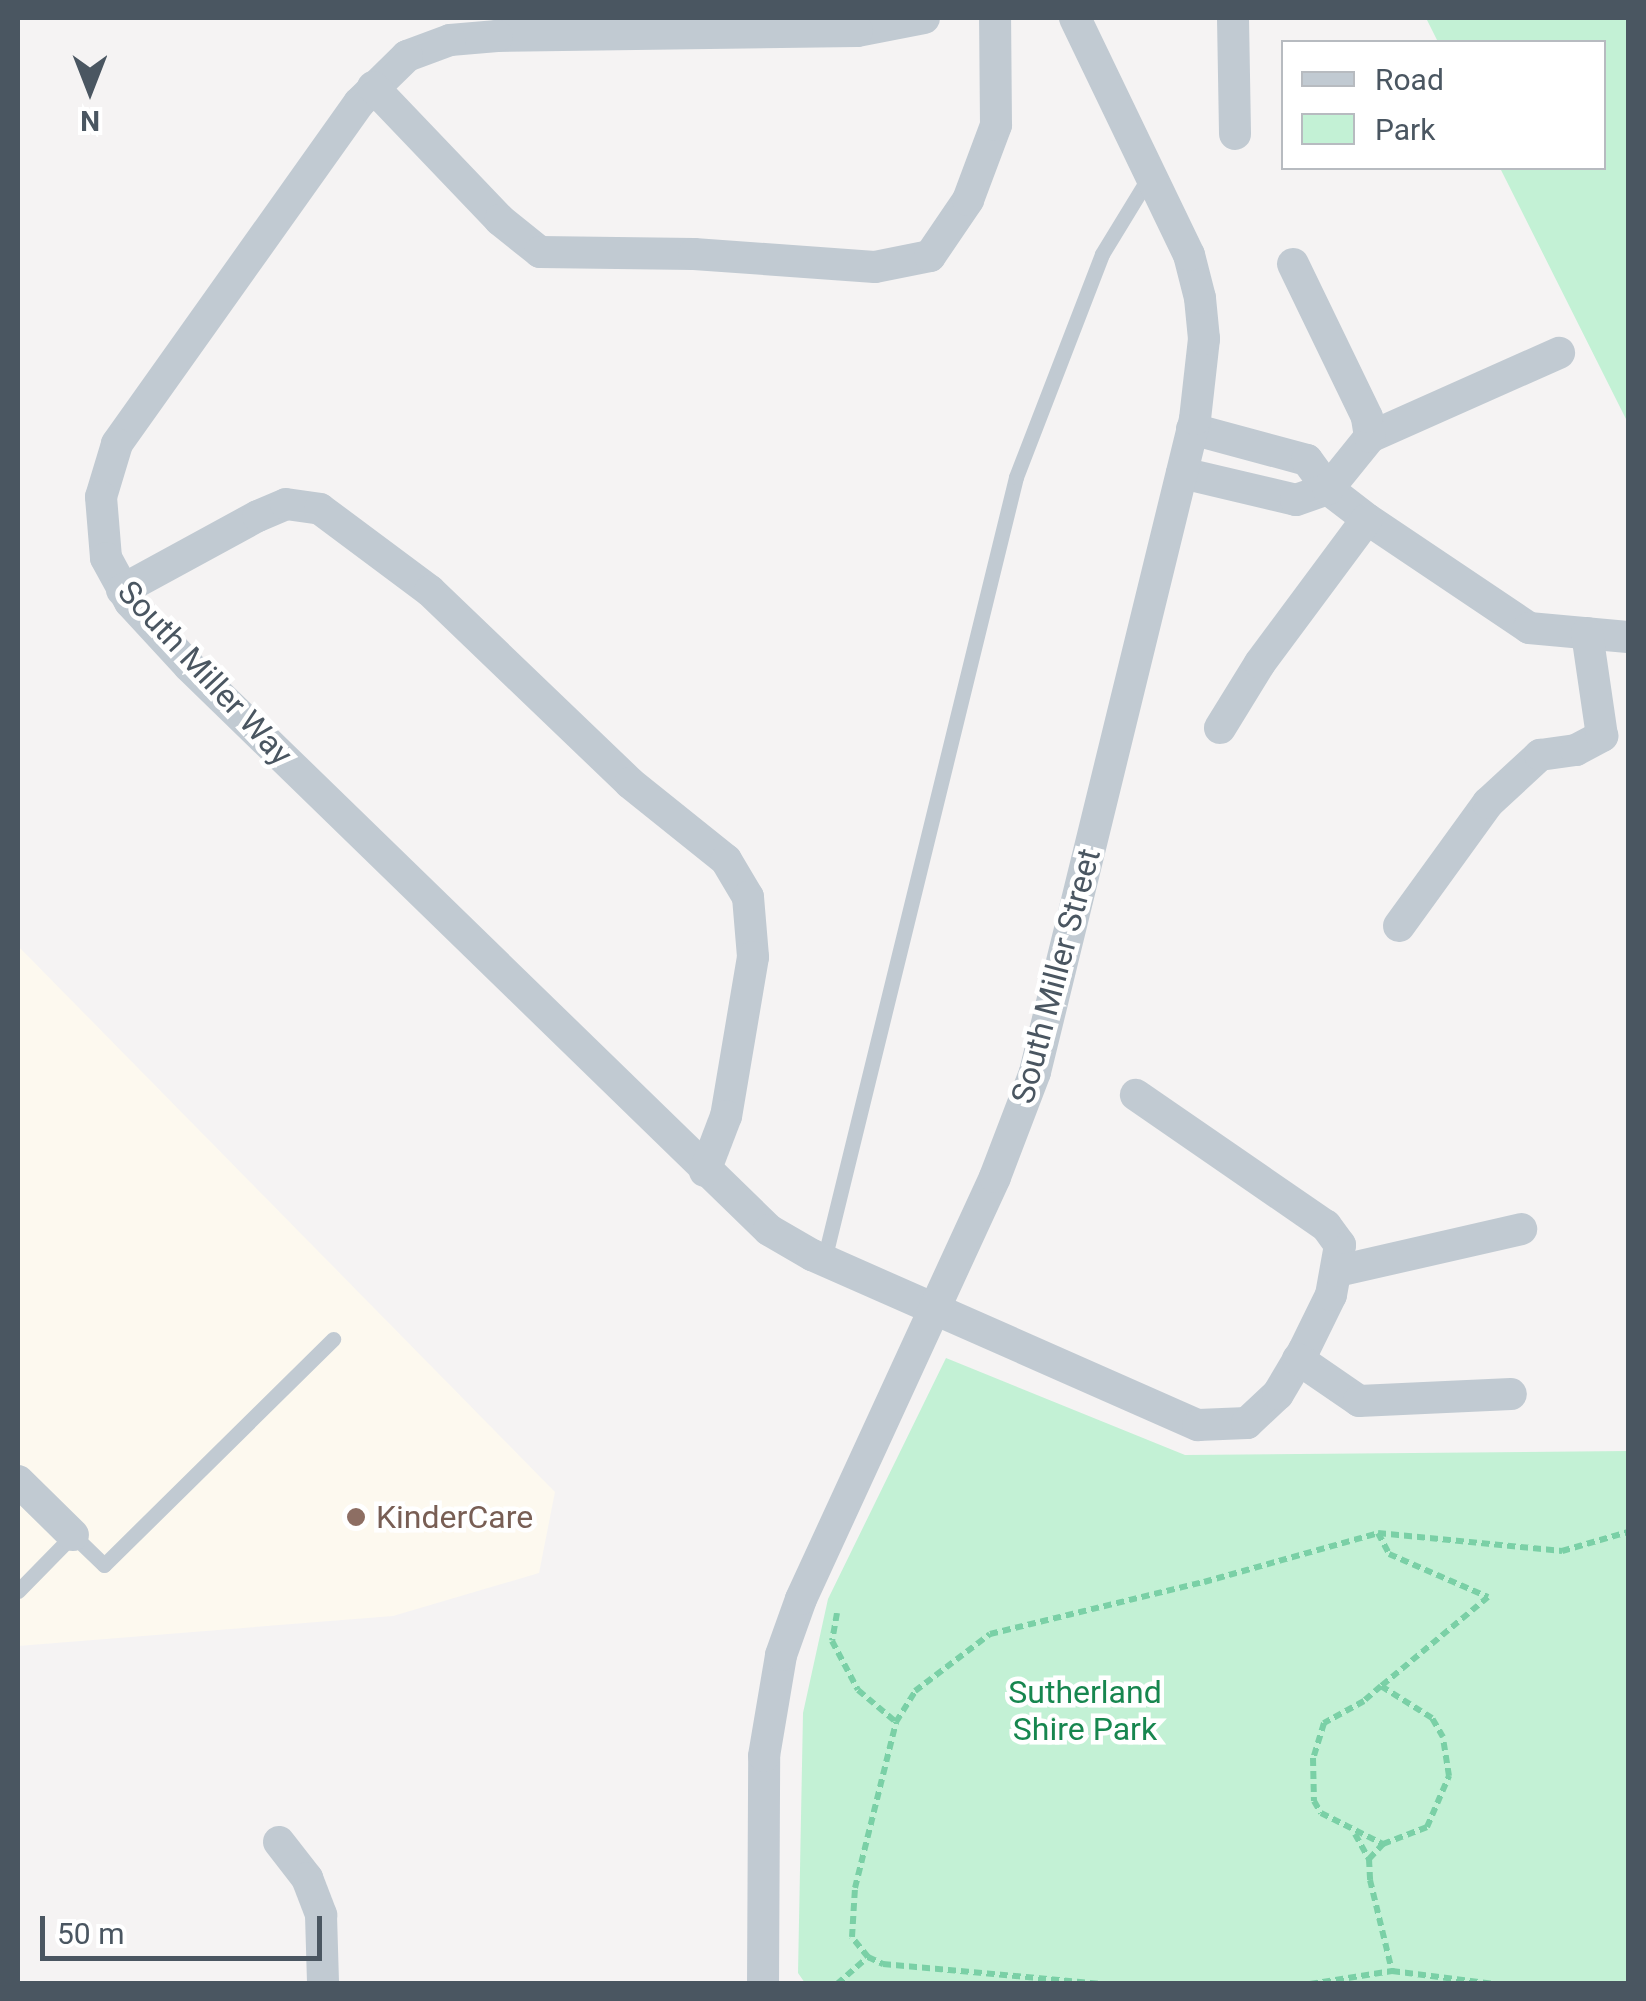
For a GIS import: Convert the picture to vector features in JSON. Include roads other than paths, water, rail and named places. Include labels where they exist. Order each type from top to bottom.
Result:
[{"type":"street","name":"South Miller Way","points":[[924,18],[858,31],[450,40],[407,56],[373,87],[117,444],[106,470],[101,529],[106,558],[122,590],[189,666],[705,1172],[770,1230],[824,1260],[1198,1425],[1248,1422],[1278,1394],[1332,1295],[1338,1271]]},
{"type":"street","points":[[373,87],[500,220],[540,252],[694,254],[875,267],[930,256],[968,200],[996,125],[994,18]]},
{"type":"street","name":"South Miller Street","points":[[763,1984],[764,1756],[780,1655],[801,1600],[937,1308],[1035,1072],[1182,473],[1201,379],[1200,298],[1188,255],[1075,18]]},
{"type":"street","points":[[1233,18],[1235,134]]},
{"type":"street","points":[[1293,264],[1367,417],[1370,438]]},
{"type":"street","points":[[1182,473],[1296,500],[1328,489],[1370,438],[1558,353]]},
{"type":"street","points":[[1192,429],[1307,460],[1328,489],[1366,519],[1529,628],[1628,637]]},
{"type":"street","points":[[122,590],[286,504],[320,508],[430,591],[630,783],[726,860],[748,897],[753,957],[726,1116],[705,1172]]},
{"type":"street","points":[[1220,728],[1260,664],[1366,519]]},
{"type":"street","points":[[1398,926],[1488,802],[1540,755],[1615,739],[1587,633]]},
{"type":"street","points":[[1136,1095],[1326,1226],[1340,1245],[1338,1271],[1521,1229]]},
{"type":"street","points":[[1298,1359],[1359,1400],[1512,1394]]},
{"type":"street","points":[[18,1481],[72,1535]]},
{"type":"street","points":[[279,1842],[307,1878],[317,1905],[323,1984]]},
{"type":"lane","points":[[824,1260],[1016,476],[1102,254],[1152,174]]},
{"type":"lane","points":[[18,1591],[72,1535],[104,1566],[333,1339]]},
{"type":"place","name":"KinderCare","points":[[356,1517]]},
{"type":"park label","name":"Sutherland Shire Park","points":[[1085,1712]]}]
